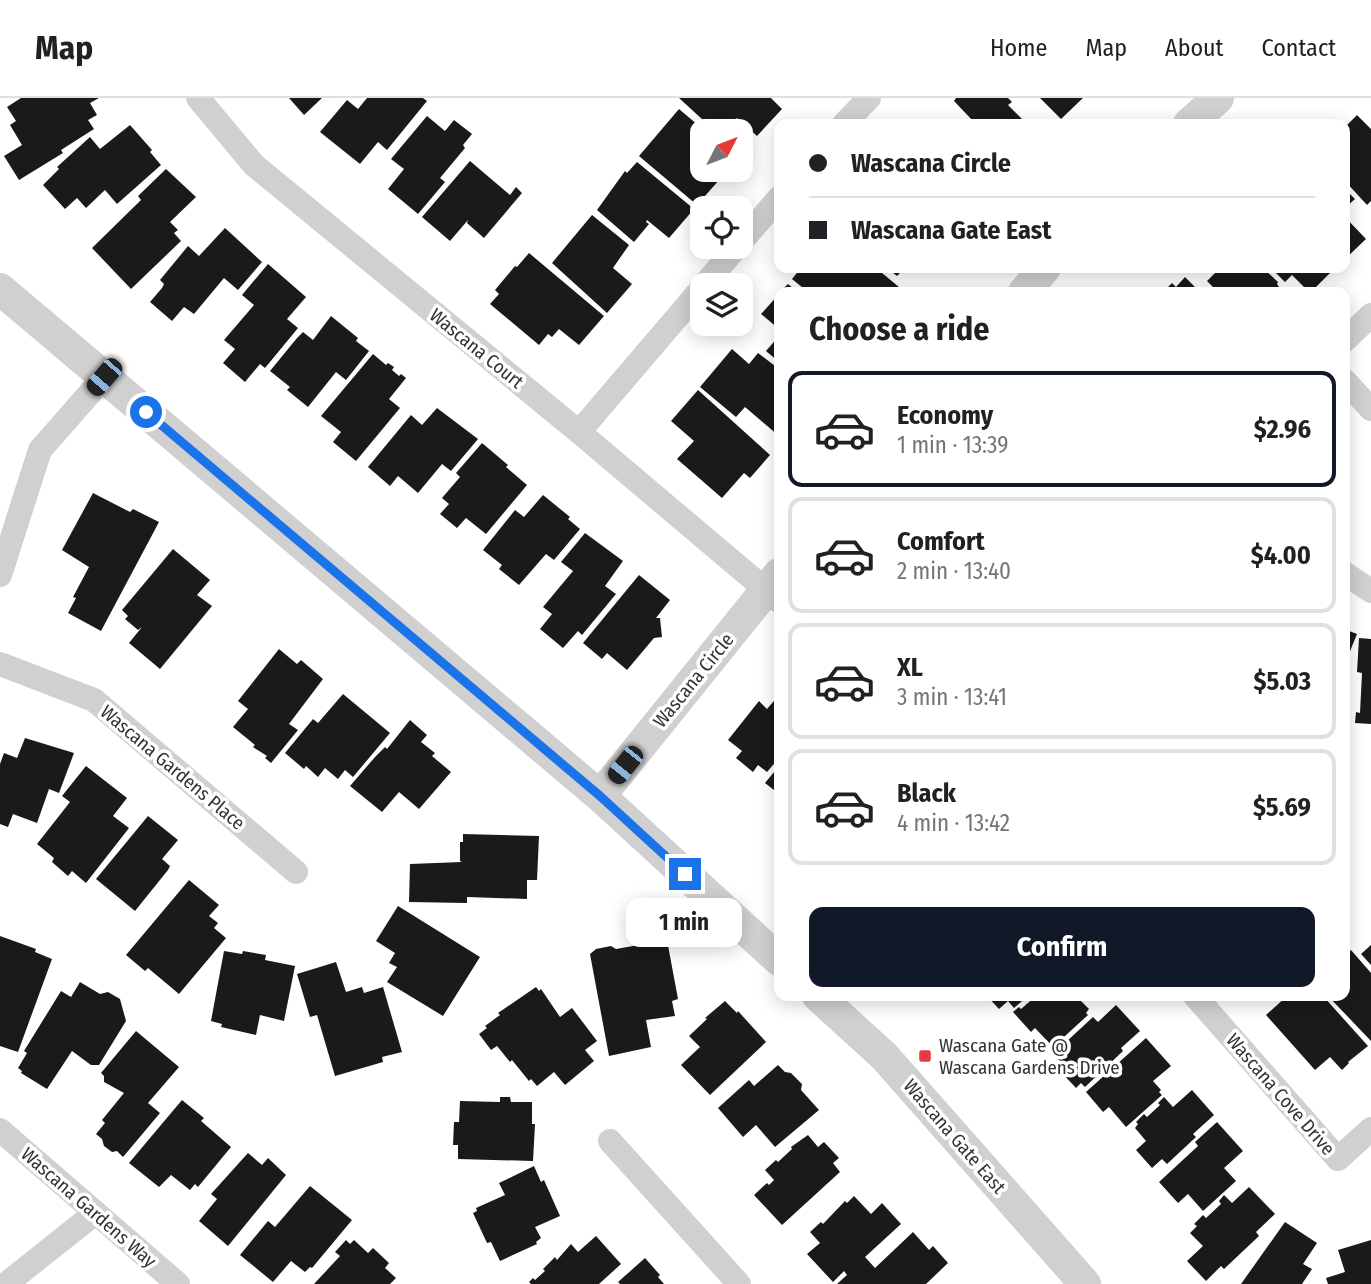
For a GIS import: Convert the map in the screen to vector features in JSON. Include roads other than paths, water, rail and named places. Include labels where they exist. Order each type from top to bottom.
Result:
[{"type":"street","name":"Wascana Court","points":[[198,98],[254,166],[774,588]]},
{"type":"street","points":[[849,119],[869,98]]},
{"type":"street","points":[[1195,119],[1218,98]]},
{"type":"street","points":[[753,229],[774,204]]},
{"type":"street","points":[[715,273],[727,259]]},
{"type":"street","points":[[1028,287],[1041,273]]},
{"type":"street","points":[[0,289],[600,796],[774,955]]},
{"type":"street","points":[[579,432],[690,302]]},
{"type":"street","points":[[1350,335],[1371,315]]},
{"type":"street","points":[[0,575],[40,450],[104,377]]},
{"type":"street","points":[[1350,386],[1371,409]]},
{"type":"street","points":[[1350,577],[1371,591]]},
{"type":"street","name":"Wascana Circle","points":[[600,796],[774,588]]},
{"type":"street","name":"Wascana Gardens Place","points":[[0,664],[94,700],[296,872]]},
{"type":"street","name":"Wascana Gate East","points":[[824,1001],[884,1056],[1085,1284]]},
{"type":"street","name":"Wascana Cove Drive","points":[[1199,1001],[1338,1159],[1371,1129]]},
{"type":"street","name":"Wascana Gardens Way","points":[[0,1130],[178,1284]]},
{"type":"street","points":[[610,1141],[739,1284]]},
{"type":"street","points":[[6,1284],[94,1214]]},
{"type":"place","name":"Wascana Gate @ Wascana Gardens Drive","points":[[925,1056]]}]
